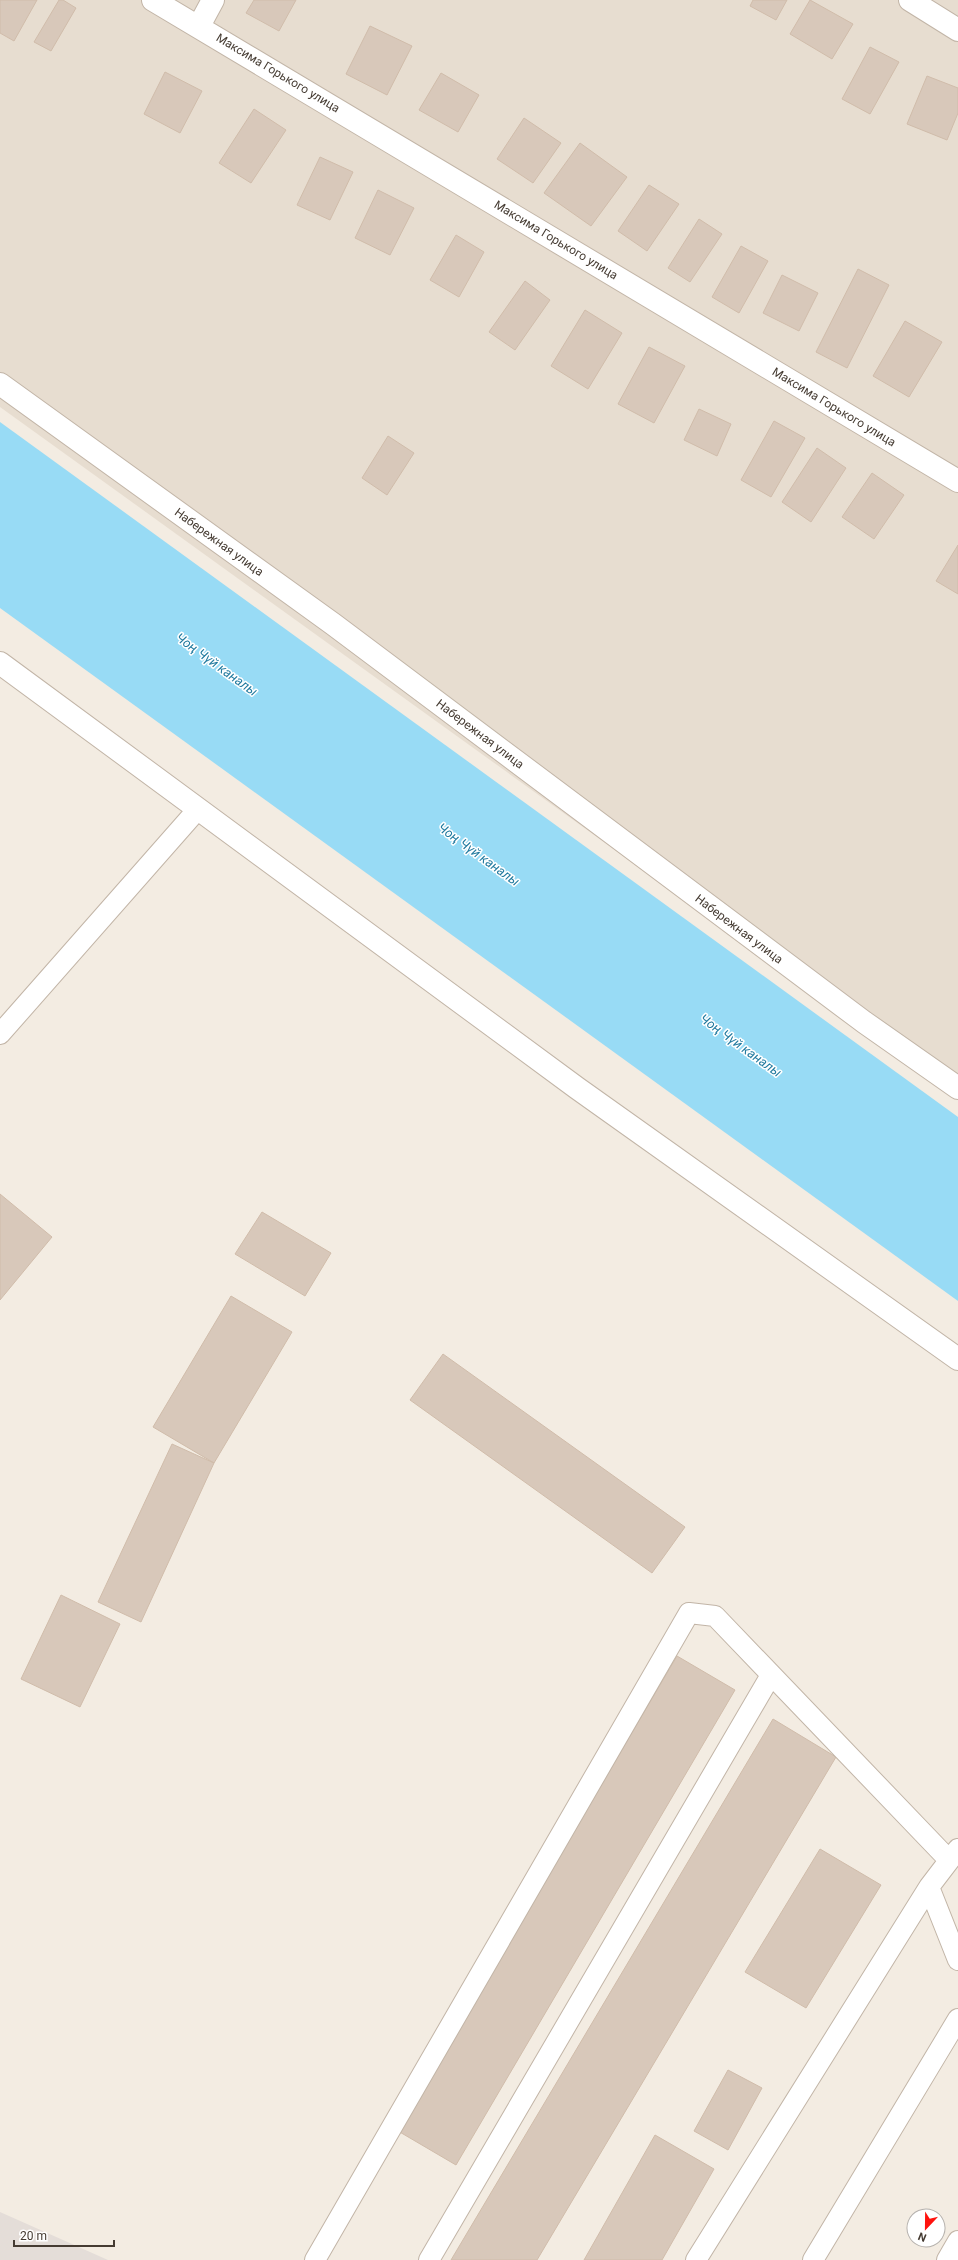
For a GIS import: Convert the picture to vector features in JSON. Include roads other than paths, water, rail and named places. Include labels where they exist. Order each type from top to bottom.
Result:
[{"type":"street","name":"Максима Горького улица","points":[[153,0],[199,26],[958,481]]},
{"type":"street","points":[[199,26],[213,0]]},
{"type":"street","points":[[910,0],[958,30]]},
{"type":"street","name":"Набережная улица","points":[[0,384],[334,624],[864,1022],[958,1088]]},
{"type":"street","points":[[0,663],[577,1088],[958,1359]]},
{"type":"lane","points":[[0,1034],[198,809]]},
{"type":"lane","points":[[315,2260],[689,1613],[716,1616],[771,1675],[954,1854],[929,1887],[696,2260]]},
{"type":"lane","points":[[429,2260],[771,1675]]},
{"type":"lane","points":[[929,1887],[958,1960]]},
{"type":"lane","points":[[813,2260],[958,2019]]},
{"type":"lane","points":[[947,2260],[958,2241]]},
{"type":"water","name":"Чоң Чүй каналы","points":[[0,422],[958,1117],[958,1301],[0,608]]}]
